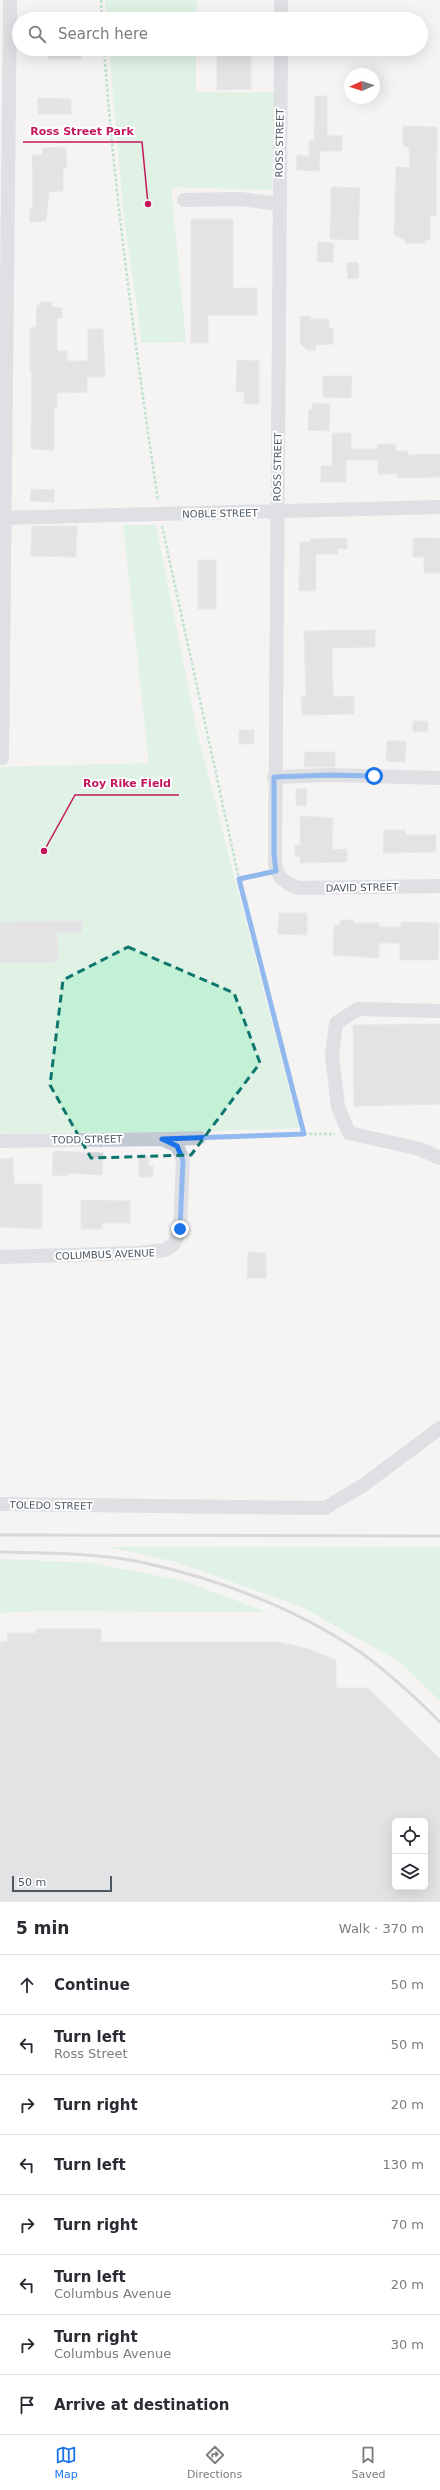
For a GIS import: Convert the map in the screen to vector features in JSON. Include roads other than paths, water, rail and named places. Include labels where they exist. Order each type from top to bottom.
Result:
[{"type":"street","points":[[2,758],[4,134],[10,0]]},
{"type":"street","points":[[281,0],[281,12]]},
{"type":"street","name":"ROSS STREET","points":[[281,56],[274,855],[281,876]]},
{"type":"street","points":[[184,200],[241,199],[279,204]]},
{"type":"street","name":"NOBLE STREET","points":[[2,518],[440,507]]},
{"type":"street","points":[[274,777],[329,775],[440,778]]},
{"type":"street","name":"DAVID STREET","points":[[281,876],[300,888],[440,886]]},
{"type":"street","points":[[440,1011],[358,1009],[336,1023],[332,1055],[338,1107],[349,1133],[420,1149],[440,1158]]},
{"type":"street","name":"TODD STREET","points":[[0,1141],[168,1141],[200,1138]]},
{"type":"street","name":"COLUMBUS AVENUE","points":[[0,1257],[137,1253],[165,1250],[174,1244],[180,1229],[183,1160],[181,1151],[168,1141]]},
{"type":"street","name":"TOLEDO STREET","points":[[0,1504],[325,1508],[362,1486],[440,1428]]},
{"type":"railway","points":[[0,1535],[440,1536]]},
{"type":"railway","points":[[0,1552],[73,1554],[110,1557],[145,1563],[201,1578],[257,1597],[310,1622],[336,1636],[360,1652],[401,1685],[440,1722]]},
{"type":"place","name":"Ross Street Park","points":[[148,204]]},
{"type":"place","name":"Roy Rike Field","points":[[44,851]]}]
